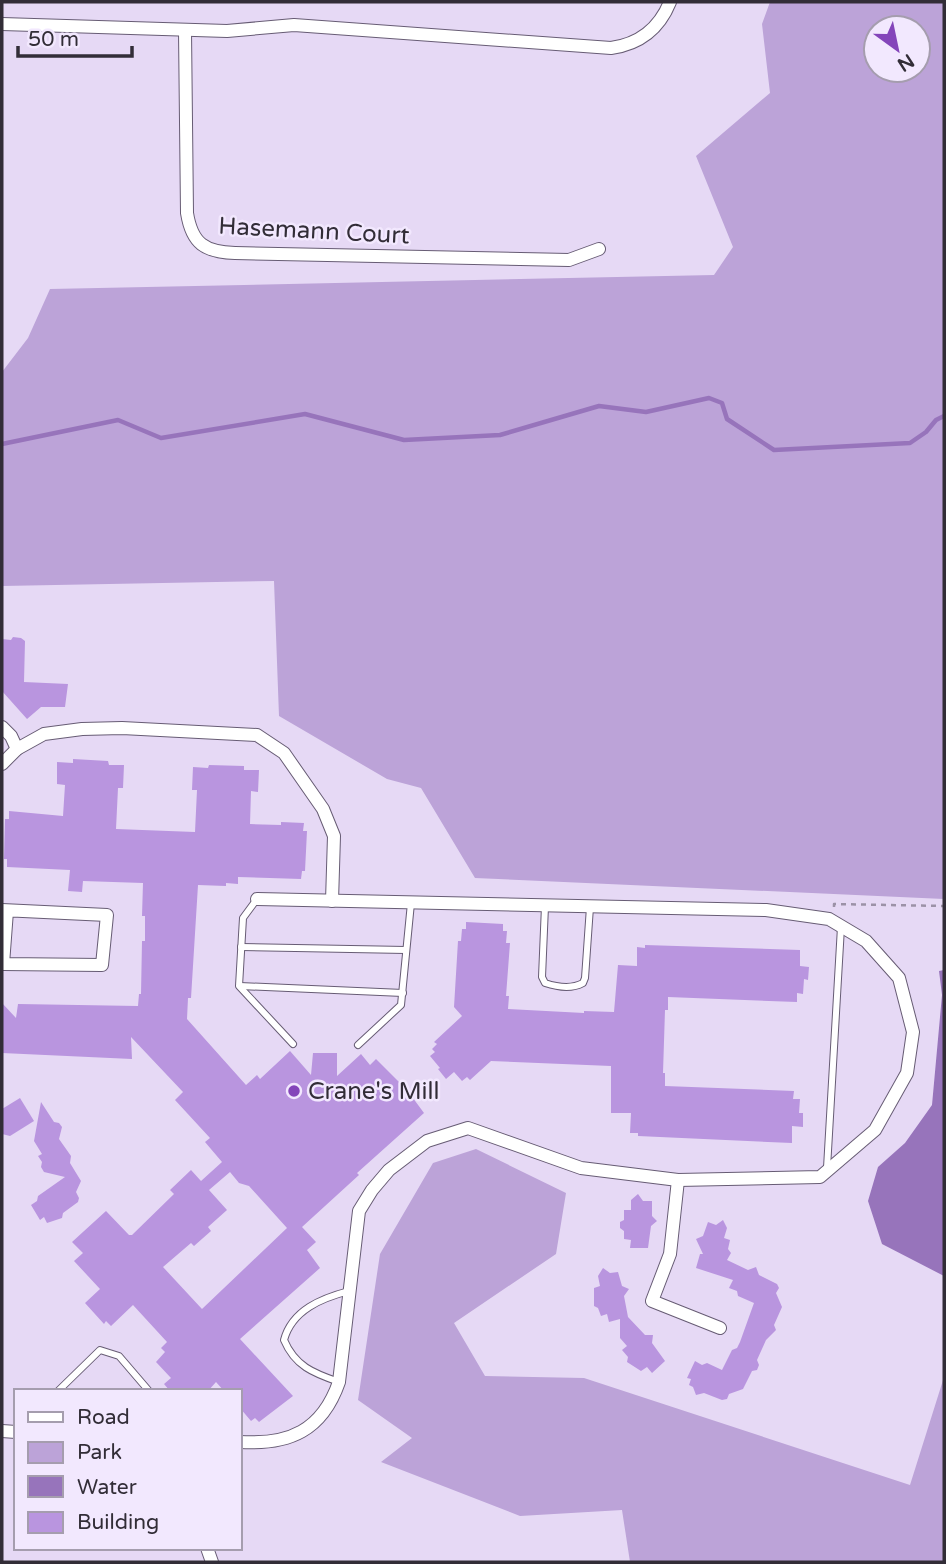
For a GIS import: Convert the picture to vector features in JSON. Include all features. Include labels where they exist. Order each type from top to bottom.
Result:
[{"type":"street","points":[[2,24],[227,32],[294,24],[611,48],[625,46],[649,34],[670,2]]},
{"type":"street","name":"Hasemann Court","points":[[186,31],[187,213],[194,237],[209,250],[234,253],[569,260],[599,249]]},
{"type":"street","points":[[2,727],[11,736],[17,749]]},
{"type":"street","points":[[2,764],[17,749],[44,734],[82,729],[122,728],[257,735],[284,753],[323,809],[334,836],[332,901]]},
{"type":"street","points":[[242,1442],[263,1443],[288,1438],[308,1428],[332,1401],[338,1382],[359,1211],[389,1170],[427,1141],[468,1128],[582,1168],[678,1180],[820,1177],[875,1130],[906,1073],[914,1032],[900,978],[866,940],[835,922],[766,911],[257,899]]},
{"type":"street","points":[[4,911],[107,915],[102,965],[3,964],[4,911]]},
{"type":"street","points":[[678,1180],[670,1254],[652,1301],[720,1328]]},
{"type":"lane","points":[[257,899],[243,918],[239,986],[293,1044]]},
{"type":"lane","points":[[358,1045],[401,1005],[411,903]]},
{"type":"lane","points":[[545,906],[542,977],[545,983],[552,986],[575,987],[583,983],[585,978],[590,907]]},
{"type":"lane","points":[[827,1171],[835,922]]},
{"type":"lane","points":[[242,947],[407,950]]},
{"type":"lane","points":[[239,986],[402,993]]},
{"type":"lane","points":[[338,1382],[314,1374],[297,1364],[284,1340],[287,1328],[315,1301],[349,1291]]},
{"type":"lane","points":[[60,1389],[100,1350],[119,1356],[147,1389]]},
{"type":"path","points":[[835,922],[834,904],[944,906]]},
{"type":"green space","points":[[770,2],[944,2],[944,899],[475,878],[421,788],[387,779],[279,716],[274,581],[2,586],[2,372],[28,338],[50,289],[714,275],[733,247],[696,156],[770,93],[762,24]]},
{"type":"green space","points":[[476,1149],[566,1193],[556,1254],[454,1323],[485,1376],[584,1378],[910,1485],[944,1377],[944,1562],[630,1562],[622,1510],[520,1516],[381,1462],[412,1438],[358,1400],[380,1254],[433,1163]]},
{"type":"water","points":[[944,970],[944,1276],[882,1244],[868,1201],[878,1167],[905,1143],[932,1105],[942,995],[939,971]]},
{"type":"building","points":[[13,637],[25,641],[24,682],[68,684],[65,707],[41,707],[27,719],[2,691],[2,639],[11,640]]},
{"type":"building","name":"Crane's Mill","points":[[73,759],[108,761],[109,765],[124,765],[123,788],[118,788],[116,829],[195,832],[197,790],[192,790],[193,767],[244,766],[244,770],[259,770],[258,792],[251,791],[250,824],[304,823],[303,831],[307,831],[305,871],[302,871],[301,879],[238,877],[238,884],[198,885],[191,998],[188,998],[187,1019],[246,1085],[257,1075],[260,1079],[290,1051],[311,1075],[313,1053],[337,1053],[337,1076],[361,1054],[370,1065],[376,1059],[407,1090],[424,1113],[302,1227],[316,1242],[307,1250],[320,1268],[240,1339],[293,1396],[259,1422],[255,1418],[251,1421],[242,1410],[242,1389],[222,1389],[216,1382],[210,1389],[168,1389],[164,1384],[171,1378],[156,1362],[165,1352],[161,1348],[167,1342],[133,1305],[111,1326],[106,1321],[104,1324],[85,1303],[100,1289],[74,1261],[83,1253],[72,1242],[106,1211],[132,1235],[174,1194],[170,1190],[191,1170],[201,1181],[222,1162],[205,1142],[210,1138],[175,1100],[183,1092],[131,1037],[132,1059],[2,1053],[2,1003],[16,1018],[18,1004],[138,1006],[141,994],[142,941],[145,941],[145,916],[142,916],[143,883],[83,881],[82,892],[68,891],[70,870],[7,867],[7,859],[4,859],[5,819],[9,819],[9,811],[63,816],[65,785],[57,784],[57,762],[73,763]],"holes":[[[230,1172],[239,1183],[249,1186],[287,1228],[202,1309],[163,1267],[191,1243],[194,1246],[211,1231],[208,1227],[227,1210],[209,1190]]]},
{"type":"building","points":[[466,922],[503,924],[503,931],[507,931],[506,943],[510,943],[506,996],[509,996],[508,1009],[614,1012],[618,965],[637,966],[637,947],[645,948],[645,945],[800,950],[800,966],[809,967],[808,980],[804,979],[803,994],[797,993],[797,1002],[668,997],[668,1010],[665,1010],[663,1073],[665,1086],[794,1091],[793,1099],[800,1099],[799,1113],[803,1113],[803,1127],[792,1126],[792,1143],[638,1136],[638,1133],[630,1133],[631,1113],[611,1113],[611,1066],[491,1061],[470,1080],[467,1077],[462,1081],[454,1072],[446,1079],[430,1056],[435,1052],[432,1049],[437,1044],[434,1042],[462,1016],[454,1007],[458,941],[461,941]]},
{"type":"building","points":[[20,1098],[34,1121],[10,1136],[2,1134],[2,1109]]},
{"type":"building","points":[[41,1102],[54,1122],[62,1127],[59,1139],[71,1156],[70,1163],[81,1181],[76,1192],[78,1202],[63,1213],[62,1218],[47,1223],[44,1217],[40,1220],[31,1205],[37,1201],[38,1196],[65,1177],[44,1172],[41,1167],[42,1162],[38,1156],[42,1154],[34,1141]]},
{"type":"building","points":[[638,1194],[643,1201],[652,1201],[652,1216],[657,1221],[651,1226],[648,1248],[630,1248],[631,1240],[624,1239],[624,1231],[620,1228],[620,1222],[624,1220],[624,1210],[631,1210],[631,1200]]},
{"type":"building","points":[[723,1220],[727,1228],[724,1238],[730,1240],[728,1249],[731,1253],[727,1260],[748,1270],[756,1267],[759,1275],[777,1284],[779,1288],[776,1293],[782,1307],[774,1325],[776,1330],[766,1340],[757,1360],[757,1370],[752,1371],[743,1389],[722,1400],[704,1393],[696,1395],[693,1387],[689,1385],[691,1379],[687,1378],[695,1361],[722,1370],[732,1350],[737,1348],[740,1342],[754,1303],[738,1296],[737,1291],[729,1288],[733,1280],[696,1268],[700,1254],[703,1254],[696,1239],[703,1236],[708,1222],[716,1225]]},
{"type":"building","points":[[603,1268],[610,1273],[618,1272],[622,1286],[629,1289],[624,1296],[628,1317],[645,1335],[653,1335],[652,1343],[665,1361],[652,1373],[647,1367],[641,1371],[627,1362],[628,1357],[622,1350],[627,1346],[620,1338],[620,1319],[609,1322],[607,1314],[601,1316],[598,1308],[594,1306],[594,1288],[600,1286],[598,1276]]},
{"type":"waterway","points":[[2,444],[118,420],[161,438],[305,414],[404,440],[500,435],[599,406],[646,412],[709,398],[722,403],[727,419],[774,450],[910,443],[944,416]]},
{"type":"place","name":"Crane's Mill","points":[[294,1091]]}]
